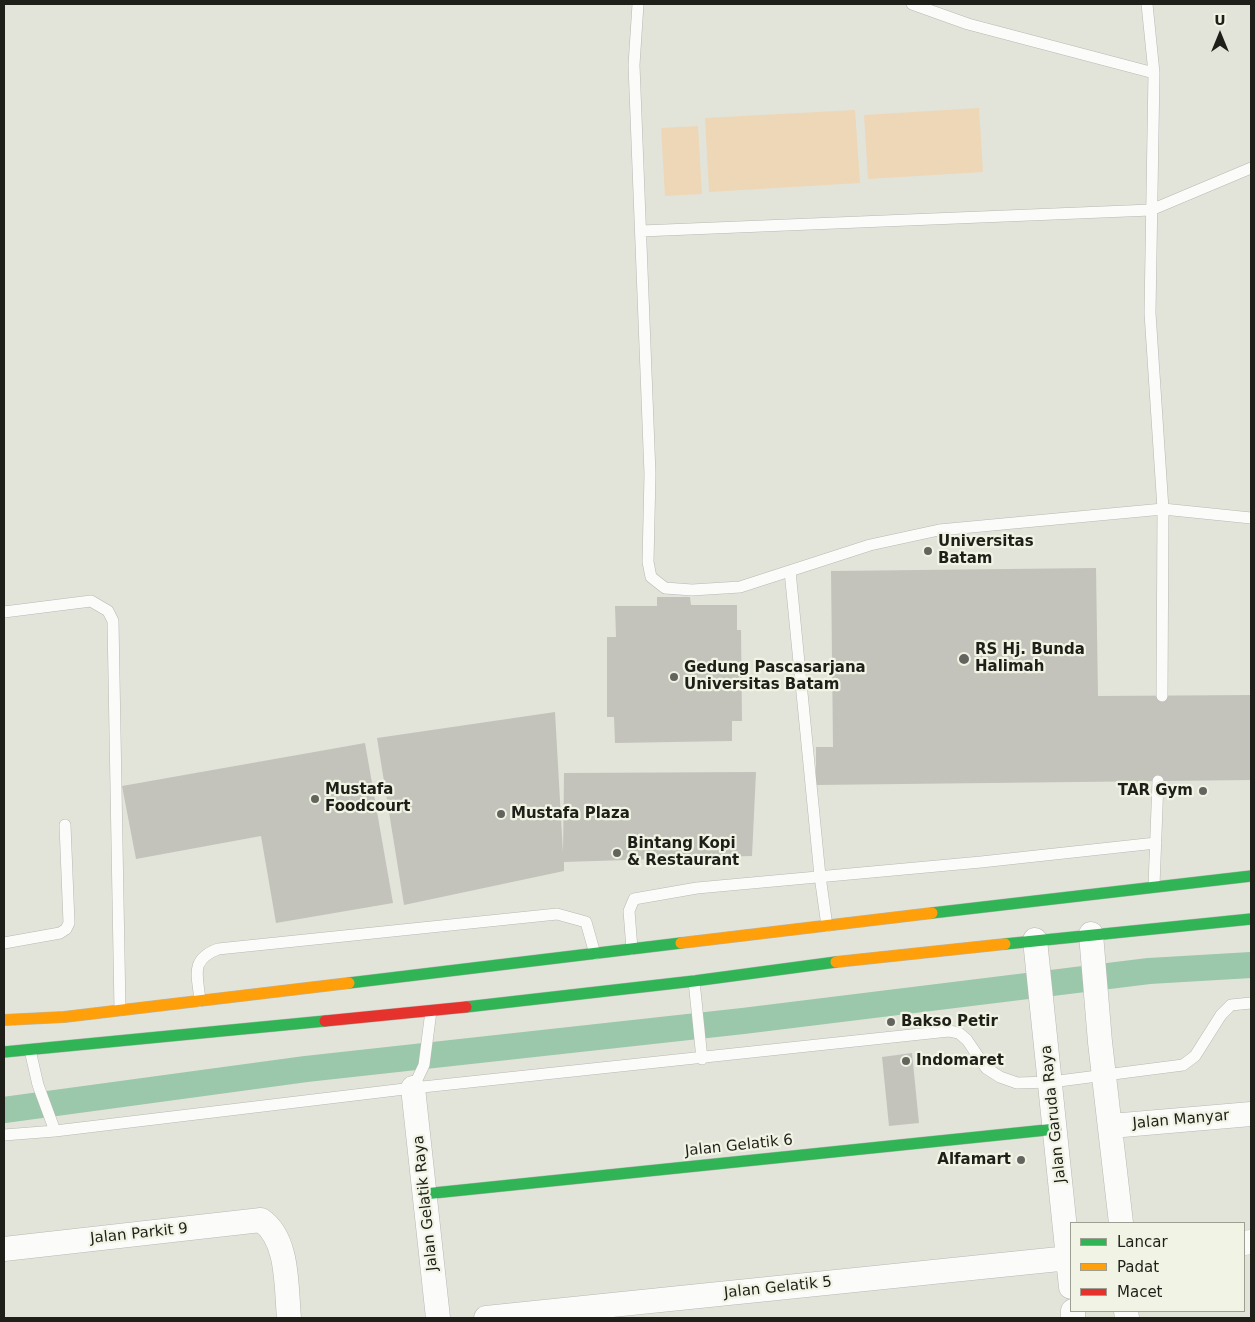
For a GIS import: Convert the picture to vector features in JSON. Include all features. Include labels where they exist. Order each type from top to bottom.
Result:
[{"type":"main road","points":[[4,1020],[64,1017],[120,1010],[201,1009],[632,949],[1251,876]]},
{"type":"main road","points":[[4,1052],[431,1011],[694,981],[832,962],[1251,919]]},
{"type":"main road","points":[[201,1009],[202,1034]]},
{"type":"main road","name":"Jalan Gelatik 6","points":[[424,1194],[1056,1128]]},
{"type":"street","points":[[1092,934],[1121,1222]]},
{"type":"street","name":"Jalan Garuda Raya","points":[[1035,940],[1070,1272]]},
{"type":"street","name":"Jalan Gelatik Raya","points":[[413,1088],[438,1318]]},
{"type":"street","name":"Jalan Manyar","points":[[1111,1126],[1251,1114]]},
{"type":"street","name":"Jalan Parkit 9","points":[[4,1250],[261,1220],[271,1227],[283,1258],[289,1318]]},
{"type":"street","name":"Jalan Gelatik 5","points":[[486,1318],[1069,1258]]},
{"type":"lane","points":[[638,4],[634,65],[650,474],[648,562],[651,577],[665,588],[692,590],[740,587],[870,545],[939,530],[1163,509],[1251,518]]},
{"type":"lane","points":[[912,4],[968,24],[1154,73]]},
{"type":"lane","points":[[1147,4],[1154,73],[1150,313],[1163,509],[1162,696]]},
{"type":"lane","points":[[641,231],[1151,210],[1251,168]]},
{"type":"lane","points":[[790,571],[820,876],[827,926]]},
{"type":"lane","points":[[4,612],[91,601],[108,611],[113,621],[120,1010]]},
{"type":"lane","points":[[1154,886],[1158,781]]},
{"type":"lane","points":[[4,943],[60,933],[68,926],[66,825]]},
{"type":"lane","points":[[632,949],[629,911],[634,899],[697,888],[980,862],[1156,843]]},
{"type":"lane","points":[[201,1009],[197,966],[200,959],[218,949],[556,914],[586,922],[596,954]]},
{"type":"lane","points":[[694,981],[702,1059]]},
{"type":"lane","points":[[4,1134],[55,1131],[413,1088],[702,1059],[949,1031],[959,1033],[967,1040],[986,1068],[1000,1077],[1017,1083],[1051,1082],[1182,1065],[1195,1056],[1221,1015],[1231,1005],[1251,1002]]},
{"type":"lane","points":[[413,1088],[424,1065],[431,1011]]},
{"type":"lane","points":[[30,1050],[38,1085],[55,1131]]},
{"type":"shaded area","points":[[979,108],[983,172],[868,179],[864,115]]},
{"type":"shaded area","points":[[855,110],[860,183],[709,192],[705,118]]},
{"type":"shaded area","points":[[698,126],[702,194],[665,196],[661,128]]},
{"type":"building","name":"Universitas Batam","points":[[1096,568],[1098,696],[1251,695],[1251,780],[816,785],[816,747],[833,747],[831,571]]},
{"type":"building","name":"Gedung Pascasarjana Universitas Batam","points":[[657,597],[690,597],[691,605],[737,605],[737,630],[741,630],[742,721],[732,721],[732,741],[615,743],[614,717],[607,717],[607,637],[616,637],[615,606],[657,606]]},
{"type":"building","name":"Mustafa Plaza","points":[[555,712],[563,853],[564,773],[756,772],[752,856],[564,862],[564,871],[404,905],[377,738]]},
{"type":"building","name":"Mustafa Foodcourt","points":[[365,743],[393,903],[276,923],[261,836],[136,859],[122,786]]},
{"type":"building","points":[[912,1053],[919,1123],[889,1126],[882,1057]]},
{"type":"waterway","points":[[4,1110],[306,1069],[743,1021],[1149,971],[1251,965]]},
{"type":"traffic: fast","points":[[932,913],[1251,876]]},
{"type":"traffic: fast","points":[[1005,944],[1251,919]]},
{"type":"traffic: fast","points":[[349,983],[681,943]]},
{"type":"traffic: fast","points":[[466,1007],[694,981],[836,962]]},
{"type":"traffic: fast","points":[[4,1052],[325,1021]]},
{"type":"traffic: fast","points":[[424,1194],[1056,1129]]},
{"type":"traffic: slow","points":[[681,943],[932,913]]},
{"type":"traffic: slow","points":[[836,962],[1005,944]]},
{"type":"traffic: slow","points":[[4,1020],[64,1017],[349,983]]},
{"type":"traffic: jam","points":[[325,1021],[466,1007]]},
{"type":"place","name":"Universitas Batam","points":[[928,551]]},
{"type":"place","name":"RS Hj. Bunda Halimah","points":[[964,659]]},
{"type":"place","name":"Gedung Pascasarjana Universitas Batam","points":[[674,677]]},
{"type":"place","name":"TAR Gym","points":[[1203,791]]},
{"type":"place","name":"Mustafa Foodcourt","points":[[315,799]]},
{"type":"place","name":"Mustafa Plaza","points":[[501,814]]},
{"type":"place","name":"Bintang Kopi & Restaurant","points":[[617,853]]},
{"type":"place","name":"Bakso Petir","points":[[891,1022]]},
{"type":"place","name":"Indomaret","points":[[906,1061]]},
{"type":"place","name":"Alfamart","points":[[1021,1160]]}]
